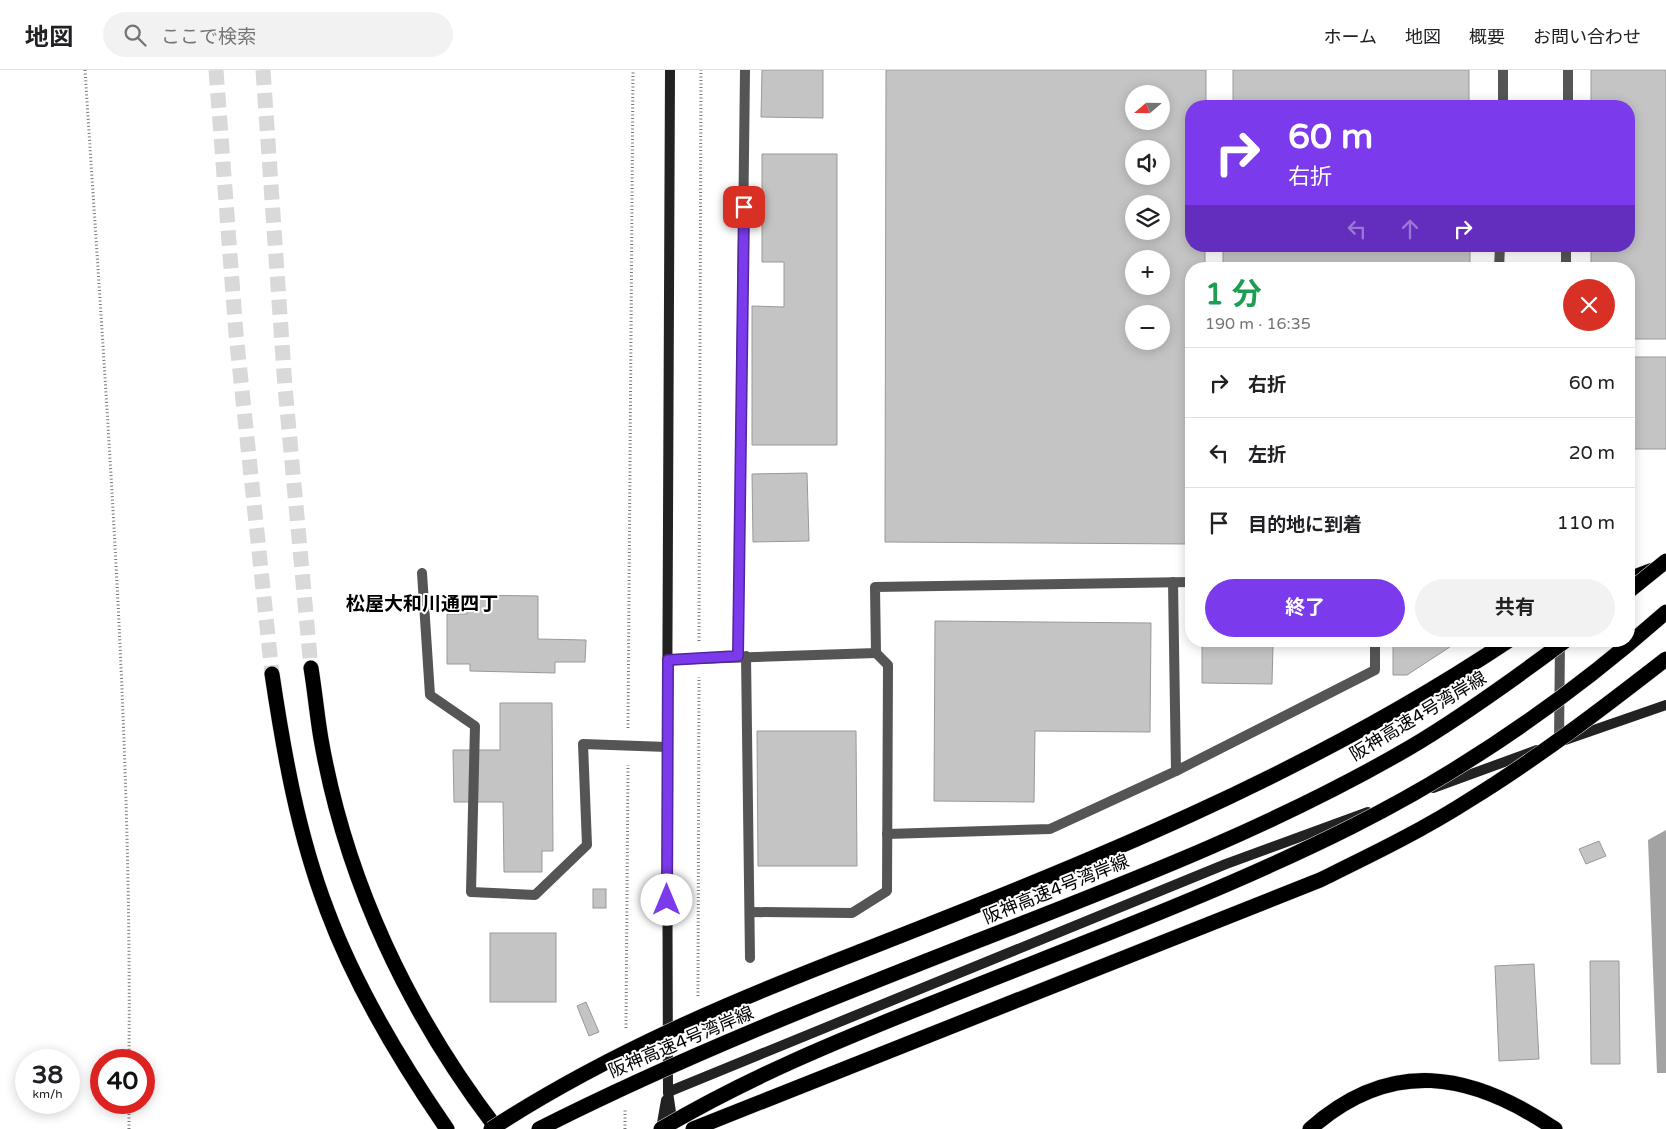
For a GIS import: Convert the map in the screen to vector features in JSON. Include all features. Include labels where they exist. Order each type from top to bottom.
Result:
[{"type":"highway","points":[[1635,586],[1666,561]]},
{"type":"highway","points":[[1635,577],[1666,567]]},
{"type":"highway","points":[[1635,639],[1666,612]]},
{"type":"highway","points":[[491,1129],[649,1040],[788,979],[1054,875],[1231,798],[1345,740],[1462,672],[1499,647]]},
{"type":"highway","name":"阪神高速4号湾岸線","points":[[540,1129],[610,1093],[749,1032],[1110,889],[1225,840],[1311,800],[1410,748],[1505,686],[1557,647]]},
{"type":"highway","points":[[661,1129],[715,1097],[804,1055],[1178,904],[1352,826],[1498,741],[1590,677],[1625,647]]},
{"type":"highway","points":[[692,1129],[1320,880],[1394,844],[1471,800],[1596,713],[1666,659]]},
{"type":"highway","points":[[311,668],[321,739],[333,794],[364,898],[385,945],[434,1039],[497,1129]]},
{"type":"highway","points":[[272,674],[289,780],[318,883],[346,955],[397,1054],[447,1129]]},
{"type":"highway","points":[[1310,1129],[1332,1109],[1359,1095],[1388,1084],[1422,1080],[1451,1082],[1477,1088],[1506,1099],[1555,1129]]},
{"type":"street","points":[[670,70],[667,747],[668,1092],[674,1129]]},
{"type":"street","points":[[745,70],[742,656],[750,958]]},
{"type":"street","points":[[1502,100],[1503,70]]},
{"type":"street","points":[[1568,70],[1568,100]]},
{"type":"street","points":[[422,573],[430,696],[475,726],[471,892],[535,895],[587,845],[583,744],[667,747]]},
{"type":"street","points":[[1173,582],[1176,771]]},
{"type":"street","points":[[750,912],[852,913],[887,891],[888,665],[876,653],[875,587],[1185,582]]},
{"type":"street","points":[[887,834],[1050,829],[1176,771],[1374,670],[1375,647]]},
{"type":"street","points":[[1559,742],[1560,647]]},
{"type":"street","points":[[668,660],[742,656],[876,653]]},
{"type":"street","points":[[668,1092],[1226,864],[1559,742],[1666,705]]},
{"type":"street","points":[[661,1129],[668,1092]]},
{"type":"path","points":[[85,70],[115,544],[130,932],[129,1049]]},
{"type":"path","points":[[626,1031],[633,70]]},
{"type":"path","points":[[698,1001],[701,70]]},
{"type":"path","points":[[625,1109],[625,1129]]},
{"type":"path","points":[[129,1114],[129,1129]]},
{"type":"shaded area","points":[[1666,830],[1666,1073],[1657,1073],[1648,840]]},
{"type":"building","points":[[762,70],[823,70],[823,118],[761,117]]},
{"type":"building","points":[[886,70],[1206,70],[1206,100],[1185,100],[1185,252],[1205,252],[1205,262],[1185,262],[1185,544],[885,542]]},
{"type":"building","points":[[1233,70],[1469,70],[1469,100],[1233,100]]},
{"type":"building","points":[[1591,70],[1666,70],[1666,339],[1635,339],[1635,262],[1591,262],[1591,252],[1635,252],[1635,100],[1591,100]]},
{"type":"building","points":[[762,154],[837,154],[837,445],[752,445],[752,306],[784,307],[784,262],[762,262]]},
{"type":"building","points":[[1223,252],[1470,252],[1470,262],[1223,262]]},
{"type":"building","points":[[1635,357],[1666,357],[1666,449],[1635,449]]},
{"type":"building","points":[[807,473],[809,541],[753,542],[752,474]]},
{"type":"building","points":[[468,595],[538,596],[538,639],[586,640],[585,662],[555,662],[555,673],[470,671],[470,664],[447,664],[447,614],[467,614]]},
{"type":"building","points":[[935,621],[1151,623],[1150,732],[1035,731],[1034,802],[934,801]]},
{"type":"building","points":[[1202,647],[1273,647],[1272,684],[1202,683]]},
{"type":"building","points":[[1393,647],[1450,647],[1407,675],[1393,675]]},
{"type":"building","points":[[500,703],[552,703],[553,851],[542,851],[542,872],[504,872],[503,802],[454,802],[453,750],[500,750]]},
{"type":"building","points":[[757,731],[856,731],[857,866],[758,866]]},
{"type":"building","points":[[1599,841],[1606,856],[1586,864],[1579,849]]},
{"type":"building","points":[[593,889],[606,889],[606,908],[593,908]]},
{"type":"building","points":[[490,933],[556,933],[556,1002],[490,1002]]},
{"type":"building","points":[[1590,961],[1619,961],[1620,1064],[1591,1064]]},
{"type":"building","points":[[1534,964],[1539,1059],[1499,1061],[1495,966]]},
{"type":"building","points":[[586,1002],[599,1032],[589,1036],[577,1006]]},
{"type":"tunnel","points":[[216,70],[236,334],[272,674]]},
{"type":"tunnel","points":[[263,70],[285,387],[311,668]]},
{"type":"district","name":"松屋大和川通四丁","points":[[422,604]]},
{"type":"route","points":[[667,900],[668,660],[738,656],[744,207]]}]
